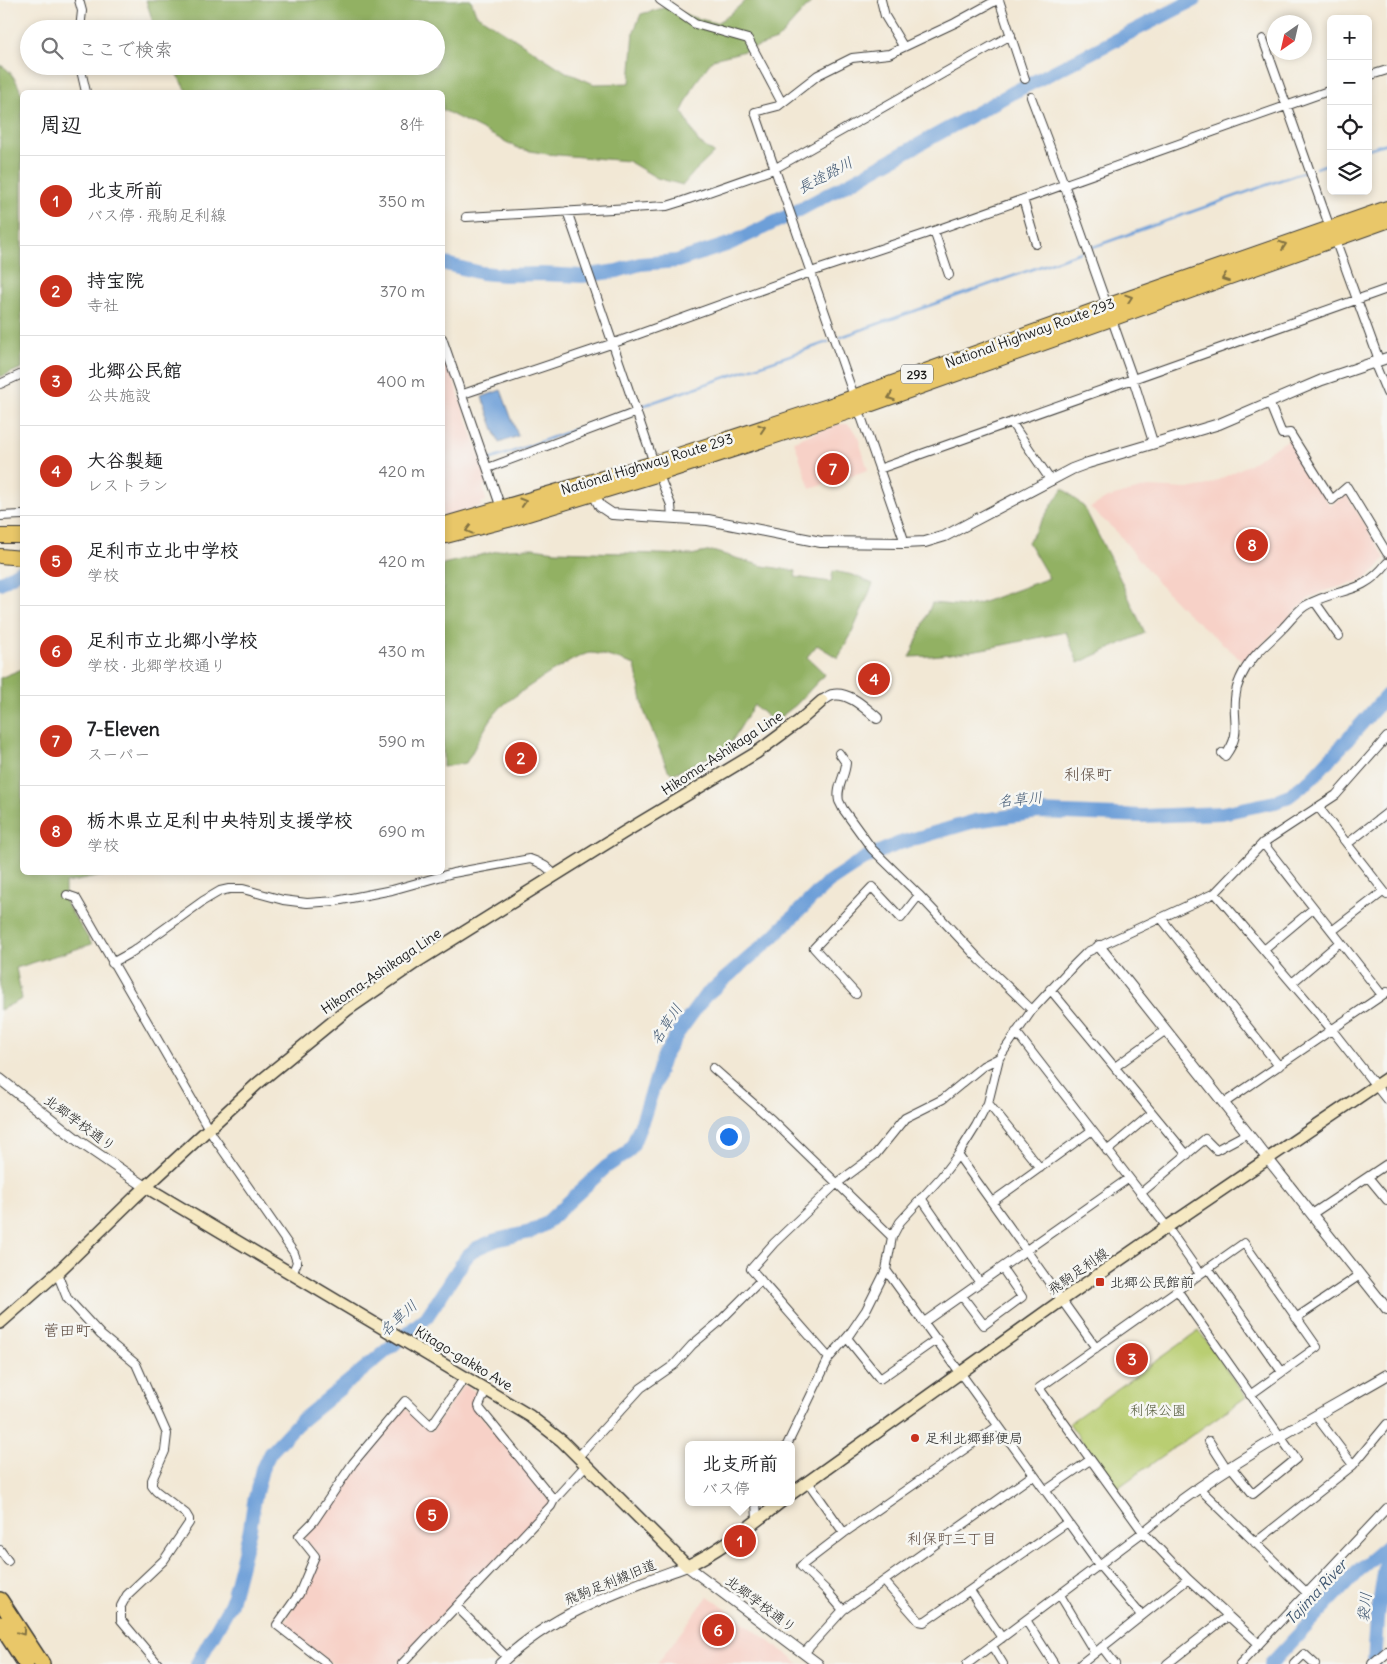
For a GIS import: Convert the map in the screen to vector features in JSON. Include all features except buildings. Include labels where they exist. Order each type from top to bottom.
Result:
[{"type":"highway","name":"National Highway Route 293","points":[[1332,234],[1387,208]]},
{"type":"highway","name":"National Highway Route 293","points":[[445,536],[491,525],[594,494],[656,469],[856,403],[1332,234],[1387,221]]},
{"type":"highway","name":"National Highway Route 293","points":[[445,524],[656,469]]},
{"type":"highway","points":[[0,536],[20,536]]},
{"type":"highway","points":[[0,556],[20,558]]},
{"type":"highway","points":[[0,1600],[42,1664]]},
{"type":"highway","points":[[0,1624],[22,1658]]},
{"type":"highway","points":[[0,1629],[22,1658]]},
{"type":"main road","name":"Hikoma-Ashikaga Line","points":[[0,1323],[257,1084],[347,1010],[418,961],[756,753],[798,722],[822,701]]},
{"type":"main road","name":"飛駒足利線","points":[[795,1491],[1062,1300],[1387,1078]]},
{"type":"main road","name":"Kitago-gakko Ave.","points":[[146,1187],[486,1389],[541,1424],[582,1461],[686,1566]]},
{"type":"main road","points":[[686,1566],[706,1556],[776,1506]]},
{"type":"street","points":[[79,0],[82,11],[81,20]]},
{"type":"street","points":[[660,0],[696,24],[748,39],[782,102]]},
{"type":"street","points":[[881,0],[885,16],[904,46]]},
{"type":"street","points":[[903,543],[903,537],[755,112],[778,106],[818,75],[852,58],[889,54],[955,23],[998,0],[1025,79]]},
{"type":"street","points":[[466,217],[667,206],[774,169],[1011,35]]},
{"type":"street","points":[[1264,39],[1332,234],[1380,360],[1387,393]]},
{"type":"street","points":[[1372,75],[1387,70]]},
{"type":"street","points":[[82,75],[86,90]]},
{"type":"street","points":[[463,394],[934,231],[1327,91]]},
{"type":"street","points":[[1031,96],[1133,379],[1153,442]]},
{"type":"street","points":[[1023,199],[1036,244]]},
{"type":"street","points":[[567,211],[656,469],[671,505],[672,517]]},
{"type":"street","points":[[934,231],[949,275]]},
{"type":"street","points":[[879,469],[1387,289]]},
{"type":"street","points":[[445,346],[501,508]]},
{"type":"street","points":[[594,494],[600,506],[612,514],[708,520],[792,538],[821,542],[925,542],[945,536],[1072,469],[1153,442],[1219,424],[1322,380],[1380,360]]},
{"type":"street","points":[[0,384],[20,375]]},
{"type":"street","points":[[1269,402],[1282,434],[1290,433],[1332,500],[1347,487],[1387,553]]},
{"type":"street","points":[[488,468],[637,412]]},
{"type":"street","points":[[1012,422],[1051,481]]},
{"type":"street","points":[[0,516],[20,515]]},
{"type":"street","points":[[1222,753],[1225,756],[1236,736],[1235,699],[1238,685],[1245,669],[1254,656],[1304,607],[1368,582],[1380,572],[1387,562]]},
{"type":"street","points":[[1315,602],[1339,636]]},
{"type":"street","points":[[822,701],[833,695],[843,695],[854,700],[877,718]]},
{"type":"street","points":[[789,1441],[829,1358],[847,1338],[866,1310],[886,1270],[892,1237],[900,1222],[941,1177],[958,1155],[988,1103],[999,1058],[1032,1010],[1086,952],[1215,893],[1263,843],[1319,808],[1336,795],[1387,737]]},
{"type":"street","points":[[839,753],[846,763],[846,772],[838,793],[839,801],[872,848],[980,960],[1032,1010]]},
{"type":"street","points":[[1319,808],[1385,893],[1332,931]]},
{"type":"street","points":[[1347,844],[1387,813]]},
{"type":"street","points":[[1224,1103],[1385,994],[1340,942],[1263,843]]},
{"type":"street","points":[[112,963],[132,952],[203,901],[220,891],[229,889],[243,889],[283,900],[307,903],[336,901],[392,890],[453,873],[530,859],[538,861],[547,867],[555,876]]},
{"type":"street","points":[[856,994],[814,948],[872,887],[901,918],[919,895]]},
{"type":"street","points":[[1215,893],[1332,1030],[1387,1100]]},
{"type":"street","points":[[67,895],[76,898],[225,1156],[294,1253],[296,1262],[292,1274]]},
{"type":"street","points":[[1264,950],[1314,908]]},
{"type":"street","points":[[1161,918],[1280,1066]]},
{"type":"street","points":[[1292,983],[1340,942]]},
{"type":"street","points":[[1099,946],[1387,1309]]},
{"type":"street","points":[[1050,989],[1187,1155]]},
{"type":"street","points":[[1115,1067],[1166,1030]]},
{"type":"street","points":[[1016,1032],[1167,1227],[1200,1274]]},
{"type":"street","points":[[829,1358],[752,1269],[774,1243],[836,1184],[876,1155],[905,1118],[943,1098],[983,1066],[999,1058]]},
{"type":"street","points":[[713,1068],[772,1120],[892,1237]]},
{"type":"street","name":"北郷学校通り","points":[[0,1079],[80,1142],[146,1187]]},
{"type":"street","points":[[988,1103],[1040,1168]]},
{"type":"street","points":[[1107,1151],[1152,1113]]},
{"type":"street","points":[[992,1202],[1091,1131]]},
{"type":"street","points":[[1141,1194],[1205,1139],[1216,1150],[1248,1133]]},
{"type":"street","points":[[958,1155],[1096,1348]]},
{"type":"street","points":[[1312,1214],[1387,1164]]},
{"type":"street","points":[[1368,1177],[1387,1200]]},
{"type":"street","points":[[924,1322],[1128,1178]]},
{"type":"street","points":[[921,1198],[980,1283]]},
{"type":"street","points":[[1250,1394],[1317,1347],[1244,1243],[1040,1388],[1143,1532],[1188,1579],[1258,1644]]},
{"type":"street","points":[[962,1296],[984,1325],[1022,1297],[1002,1268]]},
{"type":"street","points":[[1208,1268],[1282,1372]]},
{"type":"street","points":[[886,1270],[937,1339],[1032,1475],[1099,1565],[1141,1616]]},
{"type":"street","points":[[56,1272],[67,1298],[101,1335],[136,1364],[166,1434],[165,1451],[152,1480],[152,1486],[156,1492],[186,1514],[189,1519],[189,1523],[164,1560],[127,1596],[121,1606],[121,1620],[158,1664]]},
{"type":"street","points":[[1296,1318],[1360,1275]]},
{"type":"street","points":[[402,1664],[551,1506],[582,1461],[642,1388],[674,1365],[692,1345],[718,1323],[761,1280]]},
{"type":"street","points":[[1177,1290],[1296,1459],[1252,1494],[1209,1441]]},
{"type":"street","points":[[847,1338],[880,1379],[937,1339]]},
{"type":"street","points":[[967,1664],[1143,1532],[1198,1488],[1279,1437],[1387,1375]]},
{"type":"street","points":[[327,1664],[277,1625],[299,1594],[315,1556],[299,1536],[314,1521],[353,1463],[405,1401],[431,1426],[464,1377]]},
{"type":"street","points":[[486,1389],[479,1406],[480,1410],[554,1500]]},
{"type":"street","points":[[1316,1416],[1353,1465]]},
{"type":"street","points":[[1255,1543],[1353,1465],[1387,1424]]},
{"type":"street","points":[[843,1610],[825,1589],[800,1566],[844,1533],[998,1426]]},
{"type":"street","points":[[1045,1491],[1090,1460]]},
{"type":"street","points":[[804,1654],[843,1610],[1032,1475]]},
{"type":"street","points":[[808,1482],[844,1533]]},
{"type":"street","points":[[1198,1488],[1307,1593]]},
{"type":"street","points":[[756,1506],[757,1520]]},
{"type":"street","points":[[1240,1664],[1387,1508]]},
{"type":"street","points":[[884,1581],[920,1621],[924,1622],[1068,1522]]},
{"type":"street","points":[[0,1550],[8,1561]]},
{"type":"street","name":"北郷学校通り","points":[[686,1566],[818,1664]]},
{"type":"street","name":"飛駒足利線旧道","points":[[503,1661],[548,1626],[582,1607],[686,1566]]},
{"type":"street","points":[[1081,1664],[1188,1579]]},
{"type":"street","points":[[970,1591],[1002,1638]]},
{"type":"street","points":[[1060,1595],[1095,1653]]},
{"type":"street","points":[[457,1607],[503,1661]]},
{"type":"street","points":[[1167,1664],[1228,1616]]},
{"type":"street","points":[[1026,1620],[1054,1664]]},
{"type":"street","points":[[992,1646],[1003,1664]]},
{"type":"street","points":[[1102,1648],[1115,1664]]},
{"type":"street","points":[[1373,1664],[1387,1652]]},
{"type":"street","points":[[1294,1664],[1304,1654],[1315,1664]]},
{"type":"shaded area","points":[[445,355],[489,484],[483,486],[486,501],[481,502],[482,506],[445,515]]},
{"type":"shaded area","points":[[836,424],[848,424],[857,434],[868,470],[810,489],[794,441]]},
{"type":"shaded area","points":[[1291,439],[1330,506],[1346,494],[1385,558],[1367,578],[1321,592],[1306,601],[1245,663],[1185,611],[1158,583],[1117,532],[1090,508],[1107,498],[1148,487],[1188,489],[1208,485],[1248,465]]},
{"type":"shaded area","points":[[464,1385],[480,1394],[477,1411],[549,1499],[550,1504],[397,1664],[333,1664],[283,1627],[302,1594],[319,1555],[304,1538],[317,1526],[356,1466],[404,1407],[431,1432]]},
{"type":"shaded area","points":[[708,1596],[800,1664],[657,1664]]},
{"type":"green space","points":[[146,0],[471,0],[476,14],[566,72],[594,84],[630,83],[634,31],[641,14],[667,7],[692,17],[716,23],[728,16],[746,0],[813,0],[777,40],[713,59],[696,82],[682,111],[698,142],[714,153],[683,185],[657,178],[628,161],[547,154],[520,149],[445,111],[445,90],[187,90],[177,75],[445,75],[445,20],[152,20]]},
{"type":"green space","points":[[0,65],[11,74],[20,91],[20,369],[0,377]]},
{"type":"green space","points":[[1063,488],[1084,507],[1145,633],[1078,663],[1066,632],[969,651],[910,657],[932,603],[965,606],[978,604],[1049,578],[1028,542]]},
{"type":"green space","points":[[532,548],[556,551],[691,555],[712,551],[763,566],[796,571],[795,577],[831,582],[833,571],[853,575],[873,584],[851,635],[838,658],[817,645],[807,657],[825,674],[796,705],[774,722],[754,705],[721,759],[713,760],[706,758],[673,774],[668,770],[644,711],[635,665],[590,653],[572,660],[531,685],[501,707],[482,734],[466,763],[445,767],[445,564],[506,549]]},
{"type":"green space","points":[[20,670],[20,875],[107,875],[65,883],[65,902],[92,944],[16,968],[22,999],[0,1010],[0,678]]},
{"type":"green space","name":"利保公園","points":[[1199,1331],[1246,1397],[1116,1489],[1069,1423]]},
{"type":"water","points":[[501,390],[518,436],[499,443],[482,397]]},
{"type":"waterway","name":"長途路川","points":[[445,264],[481,273],[582,276],[617,271],[640,264],[677,261],[729,244],[786,217],[1012,93],[1194,0]]},
{"type":"waterway","points":[[1372,148],[1387,143]]},
{"type":"waterway","points":[[1316,168],[1327,164]]},
{"type":"waterway","points":[[1093,247],[1303,172]]},
{"type":"waterway","points":[[841,337],[1081,252]]},
{"type":"waterway","points":[[642,406],[828,342]]},
{"type":"waterway","points":[[489,460],[629,410]]},
{"type":"waterway","name":"長途路川","points":[[0,583],[20,571]]},
{"type":"waterway","name":"名草川","points":[[197,1664],[231,1603],[250,1529],[262,1469],[270,1453],[297,1424],[426,1318],[467,1256],[477,1248],[496,1240],[530,1232],[545,1224],[606,1167],[627,1153],[633,1144],[643,1119],[663,1058],[678,1033],[705,996],[772,938],[827,883],[865,858],[900,843],[975,821],[1039,812],[1143,816],[1222,813],[1275,802],[1289,796],[1311,779],[1387,695]]},
{"type":"waterway","name":"Tajima River","points":[[1271,1664],[1361,1568],[1387,1546]]},
{"type":"waterway","name":"袋川","points":[[1374,1664],[1377,1619],[1387,1553]]},
{"type":"place","name":"7-Eleven","points":[[833,469]]},
{"type":"place","name":"栃木県立足利中央特別支援学校","points":[[1252,545]]},
{"type":"place","name":"大谷製麺","points":[[874,679]]},
{"type":"place","name":"持宝院","points":[[521,758]]},
{"type":"place","name":"北郷公民館前","points":[[1100,1282]]},
{"type":"place","name":"北郷公民館","points":[[1132,1359]]},
{"type":"place","name":"足利北郷郵便局","points":[[915,1438]]},
{"type":"place","name":"足利市立北中学校","points":[[432,1515]]},
{"type":"place","name":"北支所前","points":[[740,1541]]},
{"type":"place","name":"足利市立北郷小学校","points":[[718,1630]]},
{"type":"district","name":"利保町","points":[[1088,774]]},
{"type":"district","name":"菅田町","points":[[67,1330]]},
{"type":"district","name":"利保町三丁目","points":[[952,1538]]}]
